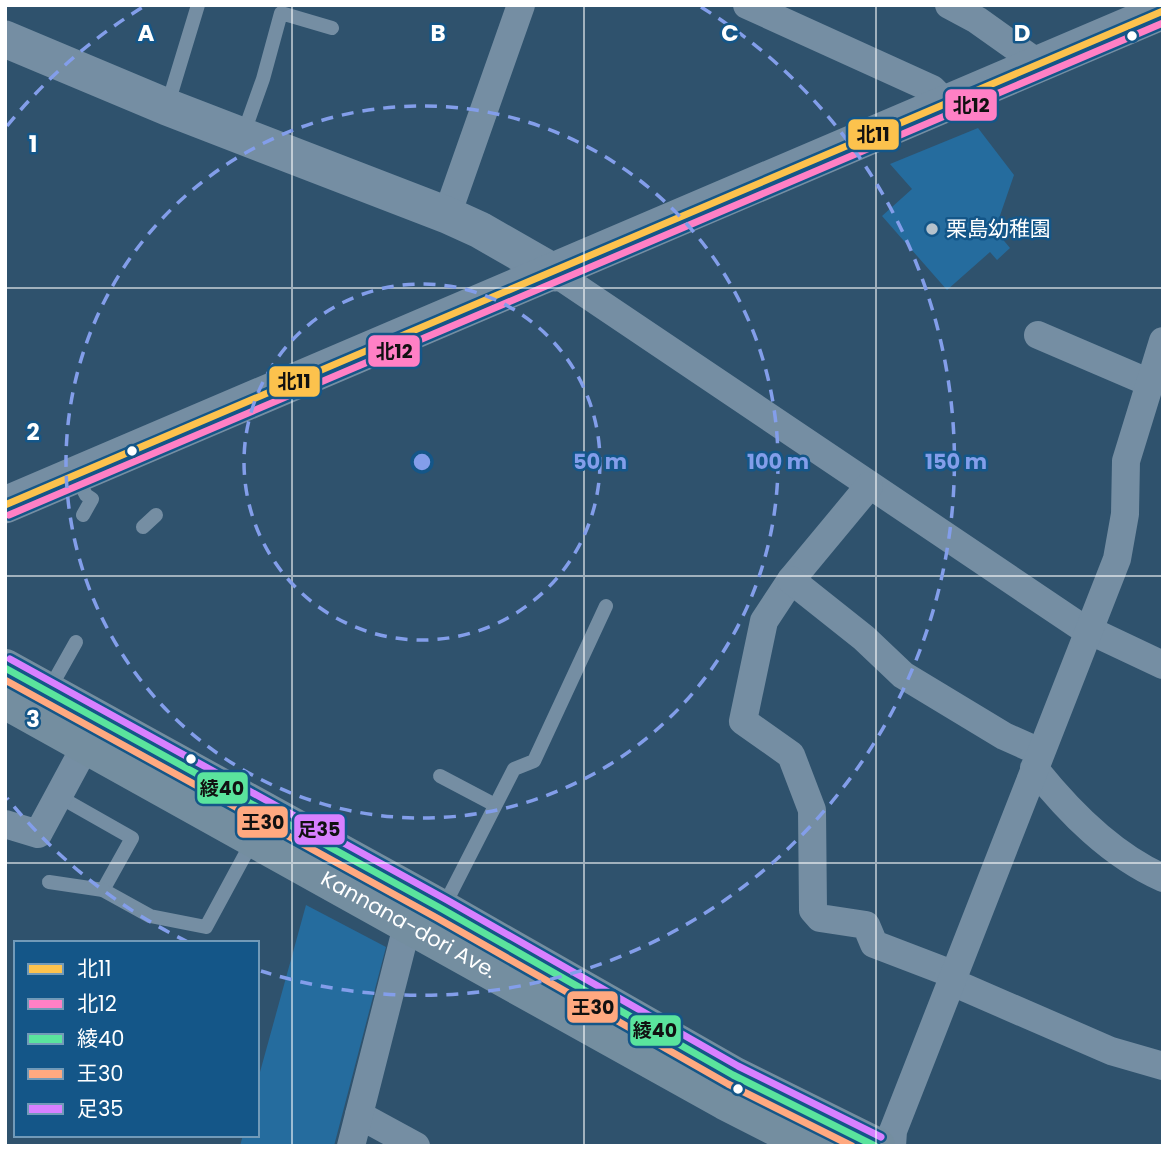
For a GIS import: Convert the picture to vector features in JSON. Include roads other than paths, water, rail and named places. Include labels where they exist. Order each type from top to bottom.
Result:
[{"type":"main road","name":"Kannana-dori Ave.","points":[[5,668],[442,909],[733,1075],[876,1146]]},
{"type":"main road","name":"Kannana-dori Ave.","points":[[5,700],[407,926],[725,1101],[813,1146]]},
{"type":"street","points":[[447,215],[522,5]]},
{"type":"street","points":[[747,5],[932,89],[947,104]]},
{"type":"street","points":[[949,5],[977,20],[1039,64]]},
{"type":"street","points":[[5,505],[75,474],[139,460],[555,273],[1163,11]]},
{"type":"street","points":[[5,38],[167,107],[480,230],[555,273],[1087,631],[1163,666]]},
{"type":"street","points":[[1038,335],[1150,383]]},
{"type":"street","points":[[892,1146],[893,1131],[1117,559],[1125,514],[1126,461],[1163,341]]},
{"type":"street","points":[[869,486],[791,580],[764,621],[743,720],[791,755],[812,810],[813,910],[820,918],[866,925],[874,944],[1111,1051],[1163,1066]]},
{"type":"street","points":[[791,580],[864,638],[903,675],[1037,760],[1081,824],[1148,872],[1163,878]]},
{"type":"street","points":[[5,824],[38,834],[86,745]]},
{"type":"street","points":[[351,1146],[407,926]]},
{"type":"street","points":[[359,1115],[416,1146]]},
{"type":"lane","points":[[167,107],[198,5]]},
{"type":"lane","points":[[242,136],[263,79],[281,13],[332,28]]},
{"type":"lane","points":[[75,474],[86,495],[92,499],[83,515]]},
{"type":"lane","points":[[143,527],[156,515]]},
{"type":"lane","points":[[442,909],[513,769],[534,761],[606,606]]},
{"type":"lane","points":[[48,691],[76,642]]},
{"type":"lane","points":[[440,776],[495,806]]},
{"type":"lane","points":[[58,796],[132,838],[103,890]]},
{"type":"lane","points":[[49,881],[103,890],[150,916],[206,927],[253,839]]},
{"type":"place","name":"栗島幼稚園","points":[[932,229]]}]
